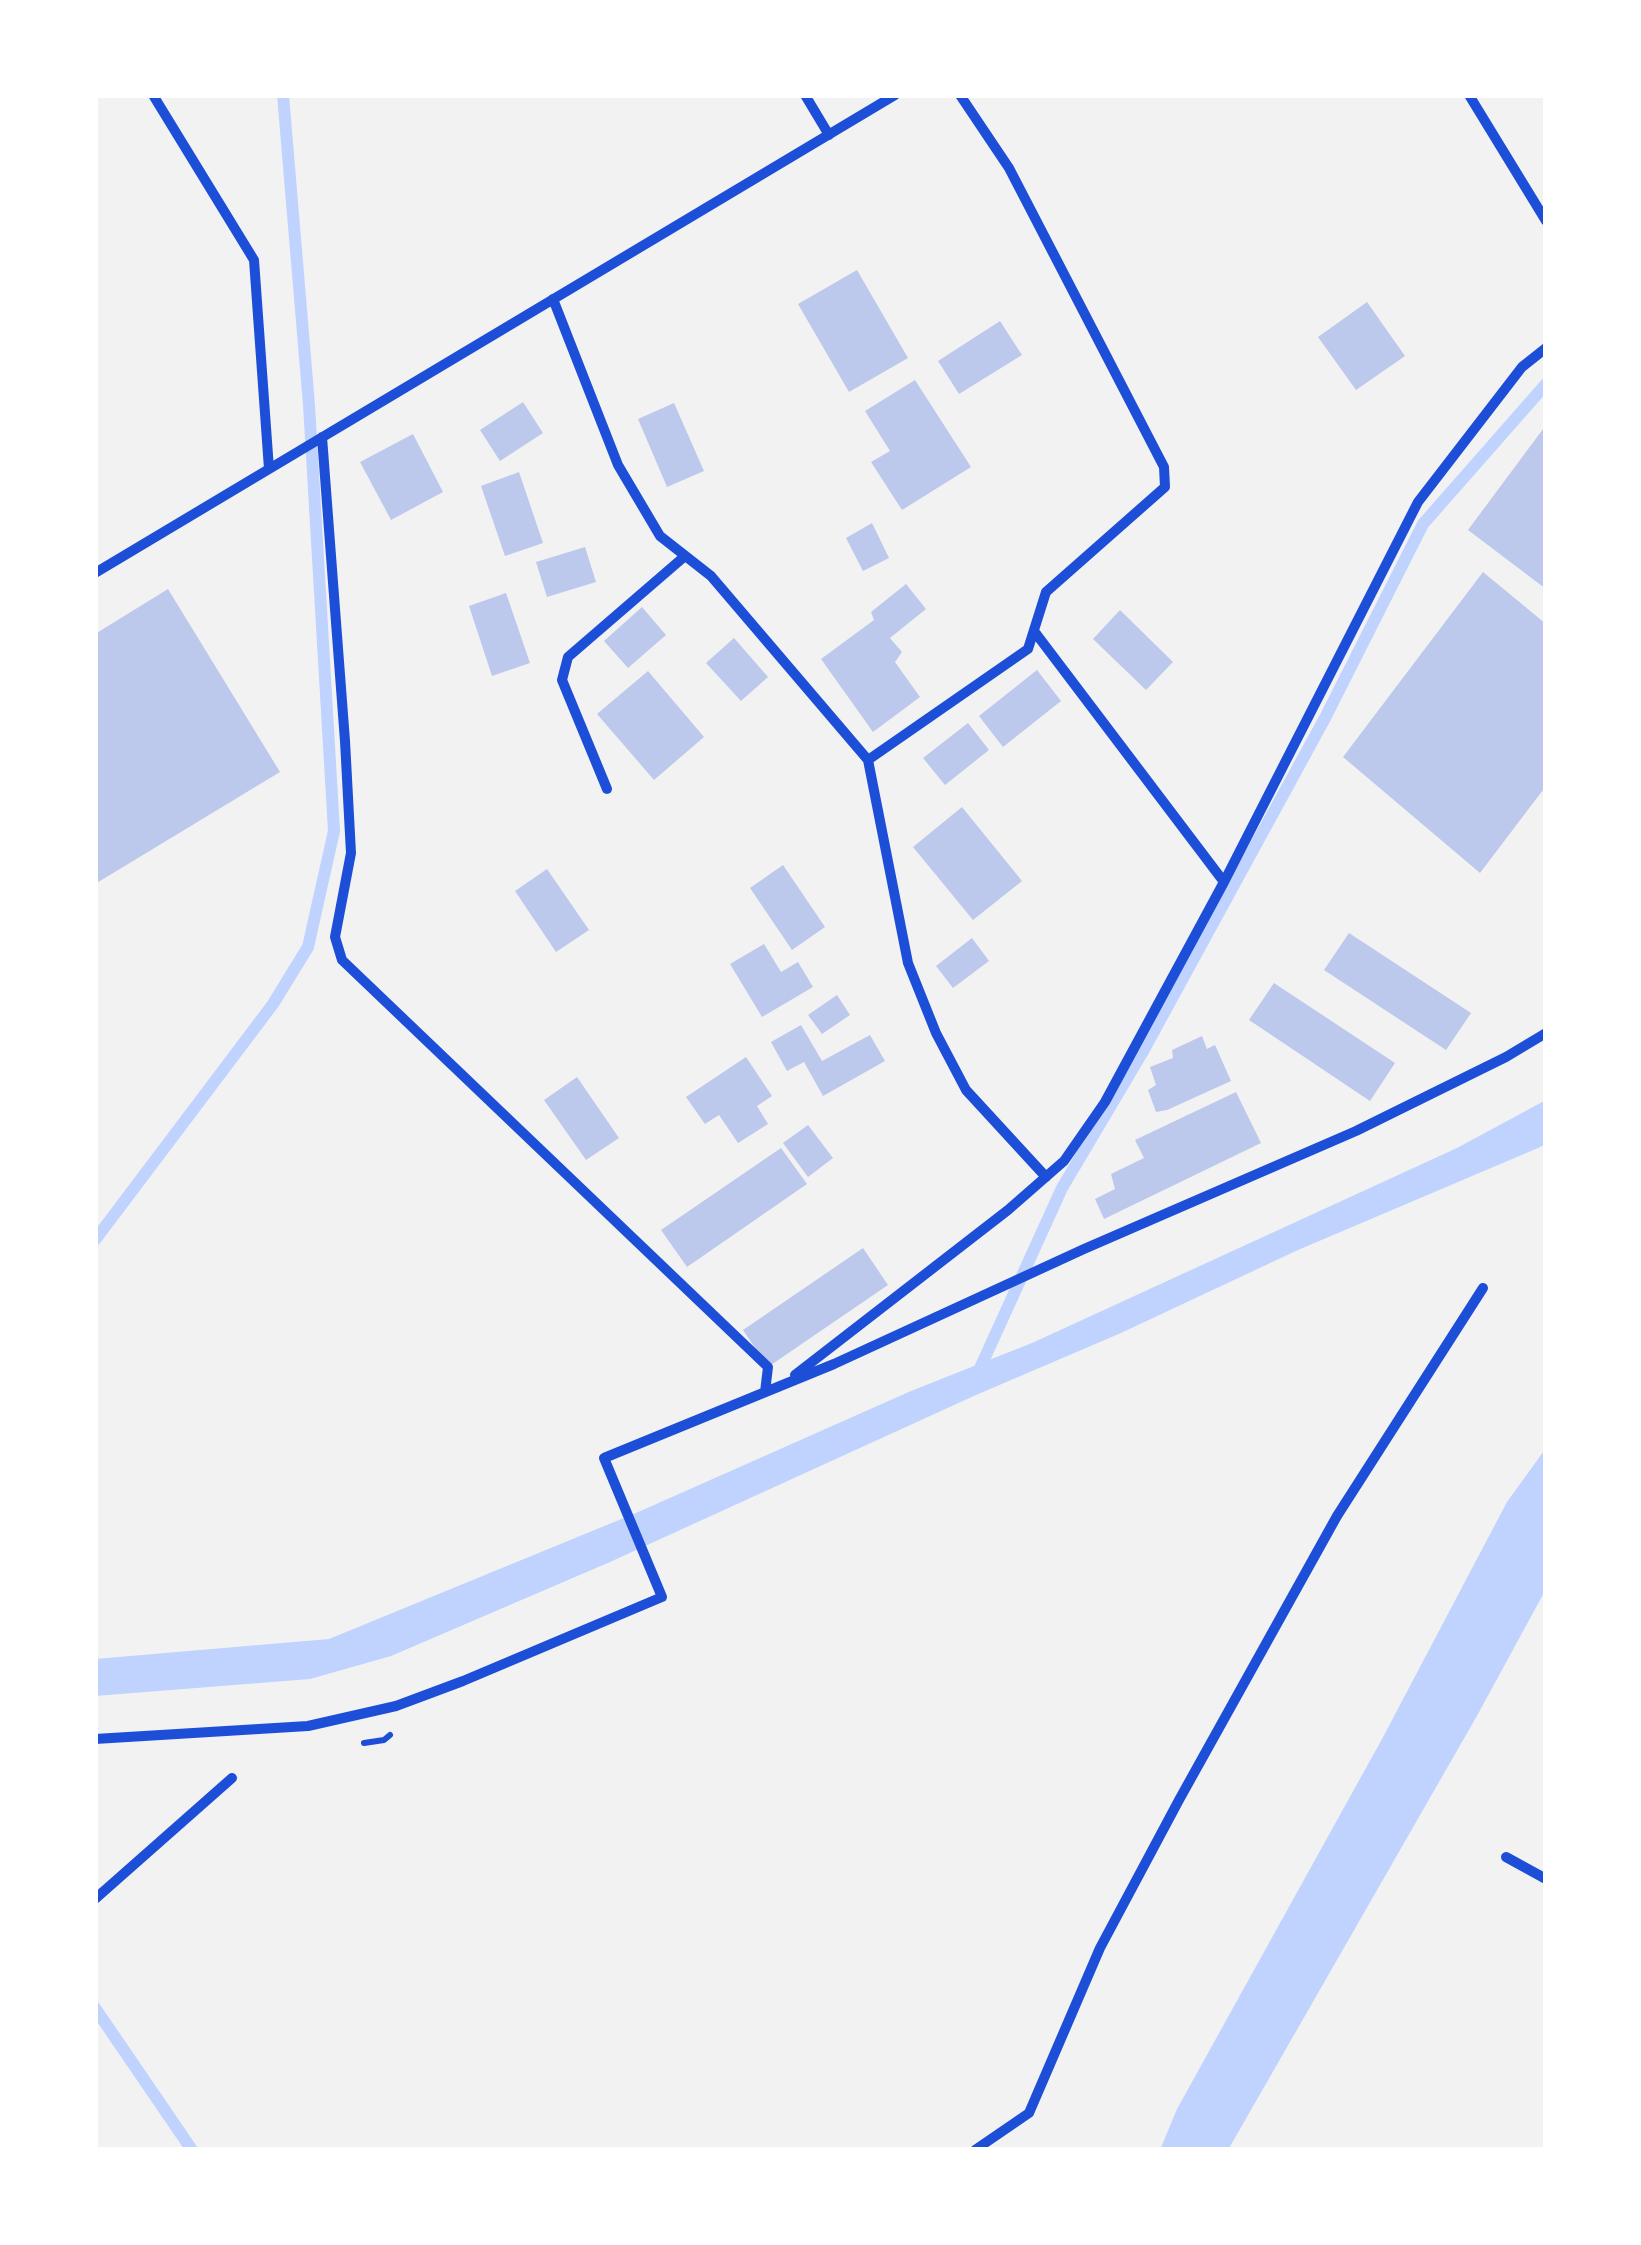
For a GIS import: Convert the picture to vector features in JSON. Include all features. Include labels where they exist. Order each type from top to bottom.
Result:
[{"type":"street","points":[[153,95],[254,260],[269,469]]},
{"type":"street","points":[[805,95],[829,134]]},
{"type":"street","points":[[95,573],[895,95]]},
{"type":"street","points":[[868,760],[1028,649],[1046,592],[1165,488],[1164,466],[1009,168],[960,95]]},
{"type":"street","points":[[1470,95],[1546,221]]},
{"type":"street","points":[[553,300],[618,465],[660,536],[711,576],[868,760],[908,963],[936,1033],[966,1090],[1046,1177]]},
{"type":"street","points":[[782,1385],[1008,1210],[1064,1161],[1105,1102],[1224,882],[1418,502],[1522,367],[1546,348]]},
{"type":"street","points":[[322,437],[350,853],[335,938],[342,960],[768,1367],[765,1392]]},
{"type":"street","points":[[607,789],[562,680],[568,658],[685,556]]},
{"type":"street","points":[[1034,631],[1224,882]]},
{"type":"street","points":[[95,1738],[308,1726],[396,1706],[662,1597],[604,1458],[834,1364],[1356,1132],[1546,1033]]},
{"type":"street","points":[[975,2150],[1029,2113],[1100,1948],[1179,1800],[1337,1516],[1484,1288]]},
{"type":"street","points":[[95,1899],[232,1778]]},
{"type":"street","points":[[1506,1857],[1546,1879]]},
{"type":"water","points":[[1546,1100],[1546,1144],[1538,1148],[1298,1250],[610,1562],[391,1656],[310,1679],[95,1696],[95,1659],[329,1639],[636,1513],[911,1391],[1032,1343],[1457,1148]]},
{"type":"water","points":[[1546,1448],[1546,1589],[1478,1714],[1228,2150],[1160,2150],[1177,2109],[1382,1739],[1507,1502]]},
{"type":"building","points":[[857,270],[908,358],[849,392],[798,304]]},
{"type":"building","points":[[1367,302],[1405,356],[1356,390],[1318,337]]},
{"type":"building","points":[[1000,321],[1022,355],[959,394],[938,361]]},
{"type":"building","points":[[915,380],[971,467],[902,510],[871,462],[890,451],[865,411]]},
{"type":"building","points":[[523,402],[543,433],[500,461],[480,430]]},
{"type":"building","points":[[674,403],[704,471],[667,487],[638,419]]},
{"type":"building","points":[[1546,425],[1546,589],[1468,530]]},
{"type":"building","points":[[413,434],[443,492],[391,520],[360,462]]},
{"type":"building","points":[[519,472],[543,543],[505,556],[481,486]]},
{"type":"building","points":[[872,523],[889,558],[863,571],[846,538]]},
{"type":"building","points":[[585,547],[596,582],[547,597],[536,562]]},
{"type":"building","points":[[1483,572],[1546,624],[1546,786],[1480,873],[1343,757]]},
{"type":"building","points":[[906,584],[926,609],[890,638],[902,652],[895,662],[920,697],[873,732],[821,659],[874,620],[871,612]]},
{"type":"building","points":[[168,589],[280,772],[95,884],[95,634]]},
{"type":"building","points":[[506,593],[530,663],[492,676],[469,606]]},
{"type":"building","points":[[642,607],[666,635],[628,668],[604,641]]},
{"type":"building","points":[[1120,610],[1173,662],[1146,690],[1093,639]]},
{"type":"building","points":[[734,638],[768,677],[741,701],[706,663]]},
{"type":"building","points":[[1037,670],[1061,701],[1003,747],[979,716]]},
{"type":"building","points":[[648,671],[704,737],[654,780],[597,714]]},
{"type":"building","points":[[968,723],[989,750],[945,785],[923,758]]},
{"type":"building","points":[[962,807],[1022,881],[973,920],[913,847]]},
{"type":"building","points":[[783,865],[825,927],[792,950],[750,888]]},
{"type":"building","points":[[547,869],[589,930],[556,952],[515,891]]},
{"type":"building","points":[[1349,933],[1471,1013],[1446,1050],[1324,970]]},
{"type":"building","points":[[972,938],[989,961],[953,988],[936,966]]},
{"type":"building","points":[[764,944],[781,972],[798,962],[813,987],[762,1017],[730,964]]},
{"type":"building","points":[[1274,983],[1395,1063],[1370,1101],[1249,1020]]},
{"type":"building","points":[[837,995],[850,1015],[822,1034],[808,1015]]},
{"type":"building","points":[[801,1025],[822,1061],[870,1035],[885,1061],[823,1096],[804,1062],[787,1071],[771,1042]]},
{"type":"building","points":[[1202,1036],[1207,1049],[1215,1045],[1231,1081],[1156,1112],[1148,1090],[1156,1085],[1150,1067],[1173,1058],[1172,1050]]},
{"type":"building","points":[[746,1057],[772,1096],[757,1106],[768,1124],[738,1143],[719,1115],[705,1124],[686,1097]]},
{"type":"building","points":[[577,1077],[619,1138],[586,1160],[544,1100]]},
{"type":"building","points":[[1236,1092],[1261,1143],[1104,1219],[1095,1199],[1115,1189],[1111,1174],[1144,1158],[1135,1140]]},
{"type":"building","points":[[808,1125],[833,1158],[808,1177],[783,1143]]},
{"type":"building","points":[[781,1148],[807,1184],[687,1267],[661,1230]]},
{"type":"building","points":[[863,1248],[888,1285],[768,1367],[743,1330]]},
{"type":"waterway","points":[[95,1240],[273,1004],[308,947],[334,831],[309,405],[283,95]]},
{"type":"waterway","points":[[976,1377],[1062,1188],[1142,1053],[1325,718],[1423,524],[1546,384]]},
{"type":"waterway","points":[[95,2008],[192,2150]]}]
